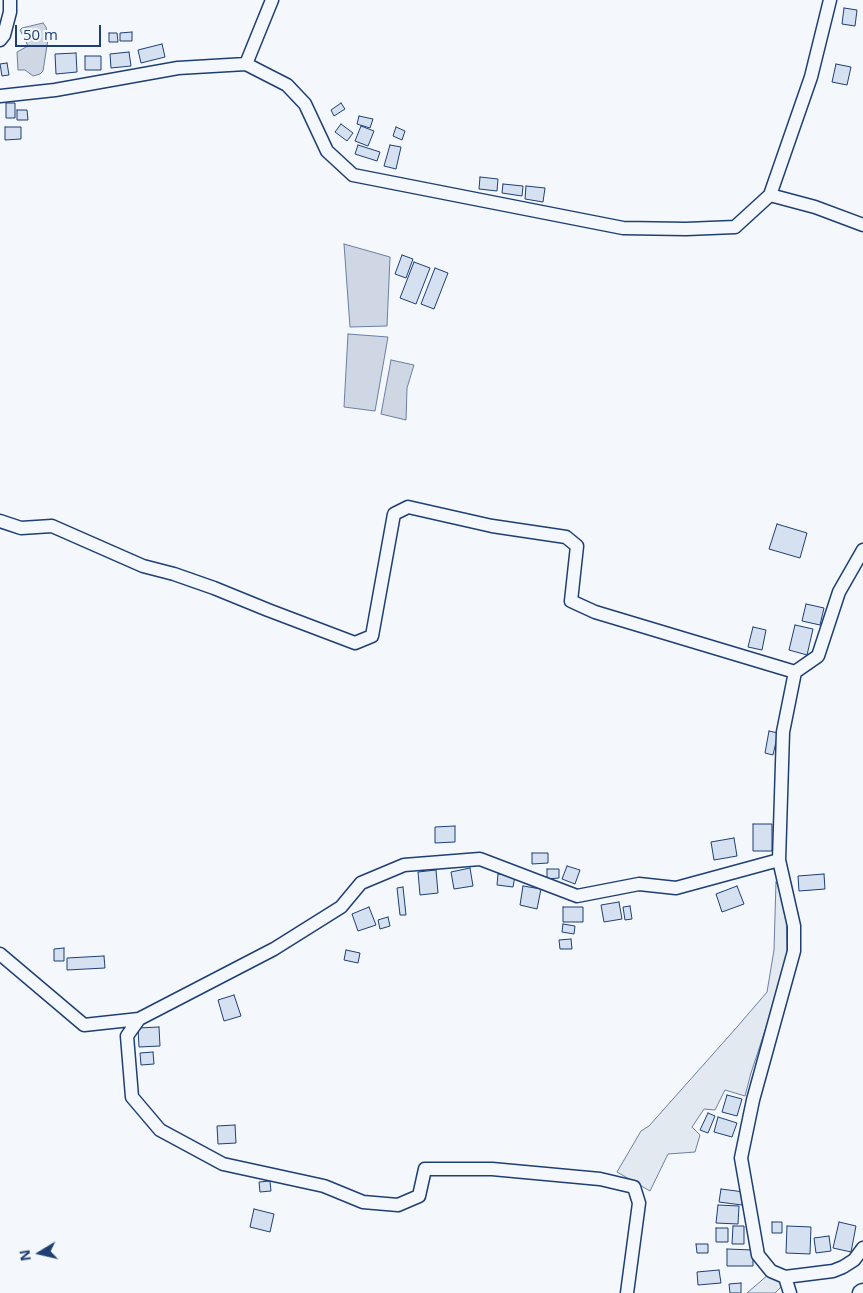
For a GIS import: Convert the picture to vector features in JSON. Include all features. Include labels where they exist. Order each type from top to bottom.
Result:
[{"type":"street","points":[[0,40],[4,35],[10,12],[10,0]]},
{"type":"street","points":[[246,64],[272,0]]},
{"type":"street","points":[[0,96],[55,90],[178,68],[246,64],[287,85],[305,104],[327,151],[353,175],[623,228],[735,227],[770,195],[811,77],[830,0]]},
{"type":"street","points":[[770,195],[815,207],[863,225]]},
{"type":"street","points":[[0,520],[21,528],[52,526],[143,566],[174,574],[214,588],[356,643],[372,636],[394,514],[408,507],[492,526],[566,537],[577,546],[571,601],[595,612],[795,672]]},
{"type":"street","points":[[863,550],[839,592],[818,656],[795,672],[783,732],[779,860],[794,926],[794,951],[753,1100],[740,1158],[758,1255],[771,1271],[785,1277],[833,1271],[844,1267],[854,1260],[863,1248]]},
{"type":"street","points":[[0,954],[84,1025],[139,1019],[274,949],[341,906],[361,883],[404,865],[480,859],[577,896],[639,884],[676,888],[779,860]]},
{"type":"street","points":[[139,1019],[127,1036],[132,1097],[160,1130],[223,1164],[324,1186],[363,1202],[398,1205],[419,1196],[425,1169],[492,1169],[600,1179],[634,1187],[639,1203],[627,1293]]},
{"type":"street","points":[[785,1277],[790,1293]]},
{"type":"shaded area","points":[[43,23],[46,27],[48,39],[43,71],[33,76],[25,70],[18,70],[17,52],[28,46],[20,30]]},
{"type":"shaded area","points":[[344,244],[390,257],[387,326],[350,327]]},
{"type":"shaded area","points":[[348,334],[388,337],[375,411],[344,407]]},
{"type":"shaded area","points":[[391,360],[414,365],[407,388],[406,420],[381,414]]},
{"type":"shaded area","points":[[776,882],[786,903],[787,956],[745,1096],[725,1090],[715,1110],[704,1109],[692,1127],[700,1135],[695,1152],[668,1154],[650,1191],[617,1172],[641,1131],[649,1126],[767,992],[774,950]]},
{"type":"shaded area","points":[[769,1274],[785,1283],[775,1293],[747,1293]]},
{"type":"building","points":[[844,8],[857,10],[855,26],[842,24]]},
{"type":"building","points":[[132,32],[132,41],[120,41],[120,33]]},
{"type":"building","points":[[109,33],[117,33],[118,42],[109,42]]},
{"type":"building","points":[[162,44],[165,57],[141,63],[138,50]]},
{"type":"building","points":[[129,52],[131,66],[111,68],[110,54]]},
{"type":"building","points":[[76,53],[77,72],[56,74],[55,54]]},
{"type":"building","points":[[85,56],[101,56],[101,70],[85,70]]},
{"type":"building","points":[[7,63],[9,75],[2,76],[0,64]]},
{"type":"building","points":[[836,64],[851,67],[847,85],[832,82]]},
{"type":"building","points":[[6,103],[15,103],[15,118],[6,118]]},
{"type":"building","points":[[341,103],[345,109],[334,116],[331,110]]},
{"type":"building","points":[[17,110],[27,110],[28,120],[17,120]]},
{"type":"building","points":[[359,116],[373,119],[370,128],[357,124]]},
{"type":"building","points":[[341,124],[353,133],[347,141],[335,132]]},
{"type":"building","points":[[361,126],[374,131],[368,146],[355,141]]},
{"type":"building","points":[[5,127],[21,127],[21,139],[5,140]]},
{"type":"building","points":[[396,127],[405,131],[402,140],[393,136]]},
{"type":"building","points":[[358,145],[380,152],[377,161],[355,154]]},
{"type":"building","points":[[390,145],[401,147],[396,169],[384,166]]},
{"type":"building","points":[[480,177],[498,179],[497,191],[479,189]]},
{"type":"building","points":[[503,184],[523,186],[522,196],[502,193]]},
{"type":"building","points":[[526,186],[545,188],[543,202],[525,199]]},
{"type":"building","points":[[402,255],[413,259],[406,278],[395,274]]},
{"type":"building","points":[[414,262],[430,268],[416,304],[400,298]]},
{"type":"building","points":[[435,268],[448,273],[434,309],[421,304]]},
{"type":"building","points":[[777,524],[807,533],[800,558],[769,549]]},
{"type":"building","points":[[806,604],[824,608],[820,625],[802,621]]},
{"type":"building","points":[[795,625],[813,629],[807,655],[789,650]]},
{"type":"building","points":[[753,627],[766,630],[762,650],[748,647]]},
{"type":"building","points":[[769,731],[778,733],[773,755],[765,753]]},
{"type":"building","points":[[753,824],[772,824],[772,851],[753,851]]},
{"type":"building","points":[[455,826],[455,842],[435,843],[435,827]]},
{"type":"building","points":[[734,838],[737,856],[714,860],[711,842]]},
{"type":"building","points":[[532,853],[548,853],[548,863],[532,864]]},
{"type":"building","points":[[567,866],[580,870],[575,884],[562,879]]},
{"type":"building","points":[[470,868],[473,886],[454,889],[451,872]]},
{"type":"building","points":[[547,869],[559,869],[559,878],[547,879]]},
{"type":"building","points":[[436,870],[438,893],[420,895],[418,872]]},
{"type":"building","points":[[498,874],[515,876],[513,887],[497,885]]},
{"type":"building","points":[[824,874],[825,889],[799,891],[798,876]]},
{"type":"building","points":[[523,886],[541,889],[537,909],[520,905]]},
{"type":"building","points":[[737,886],[744,904],[722,912],[716,894]]},
{"type":"building","points":[[403,887],[406,915],[400,915],[397,888]]},
{"type":"building","points":[[619,902],[622,919],[604,922],[601,905]]},
{"type":"building","points":[[630,906],[632,919],[625,920],[623,907]]},
{"type":"building","points":[[369,907],[376,925],[358,931],[352,914]]},
{"type":"building","points":[[563,907],[583,907],[583,922],[563,922]]},
{"type":"building","points":[[388,917],[390,926],[380,929],[378,920]]},
{"type":"building","points":[[563,924],[575,926],[574,934],[562,932]]},
{"type":"building","points":[[571,939],[572,949],[560,949],[559,940]]},
{"type":"building","points":[[64,948],[64,961],[54,961],[54,949]]},
{"type":"building","points":[[346,950],[360,953],[358,963],[344,960]]},
{"type":"building","points":[[104,956],[105,968],[67,970],[67,958]]},
{"type":"building","points":[[234,995],[241,1016],[224,1021],[218,1000]]},
{"type":"building","points":[[159,1027],[160,1046],[139,1047],[138,1028]]},
{"type":"building","points":[[153,1052],[154,1064],[141,1065],[140,1053]]},
{"type":"building","points":[[727,1095],[742,1099],[737,1116],[722,1112]]},
{"type":"building","points":[[708,1113],[715,1116],[708,1133],[700,1130]]},
{"type":"building","points":[[718,1117],[737,1123],[732,1137],[714,1132]]},
{"type":"building","points":[[235,1125],[236,1143],[218,1144],[217,1126]]},
{"type":"building","points":[[270,1181],[271,1191],[260,1192],[259,1182]]},
{"type":"building","points":[[721,1189],[744,1192],[742,1205],[719,1202]]},
{"type":"building","points":[[718,1205],[739,1206],[738,1224],[716,1223]]},
{"type":"building","points":[[254,1209],[274,1214],[270,1232],[250,1227]]},
{"type":"building","points":[[772,1222],[782,1222],[782,1233],[772,1233]]},
{"type":"building","points":[[839,1222],[856,1226],[851,1252],[833,1248]]},
{"type":"building","points":[[733,1226],[744,1226],[744,1244],[732,1244]]},
{"type":"building","points":[[787,1226],[811,1227],[810,1254],[786,1253]]},
{"type":"building","points":[[716,1228],[728,1228],[728,1242],[716,1242]]},
{"type":"building","points":[[829,1236],[831,1251],[816,1253],[814,1238]]},
{"type":"building","points":[[696,1244],[708,1244],[708,1253],[697,1253]]},
{"type":"building","points":[[727,1249],[753,1250],[753,1266],[727,1266]]},
{"type":"building","points":[[719,1270],[721,1283],[698,1285],[697,1272]]},
{"type":"building","points":[[741,1283],[741,1293],[730,1293],[729,1284]]}]
